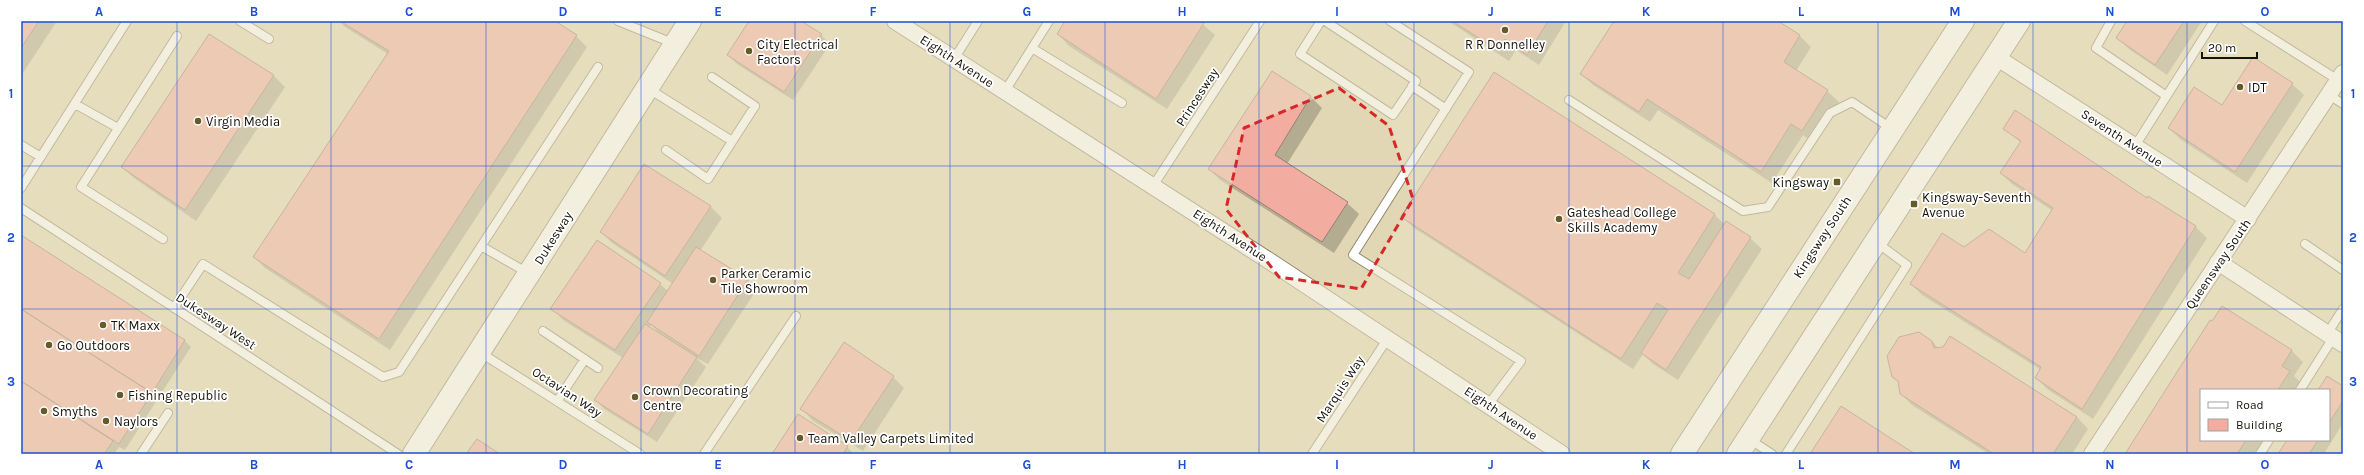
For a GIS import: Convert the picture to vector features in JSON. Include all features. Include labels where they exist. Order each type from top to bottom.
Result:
[{"type":"street","name":"Dukesway","points":[[414,454],[690,21]]},
{"type":"street","name":"Eighth Avenue","points":[[895,21],[1388,338],[1562,454]]},
{"type":"street","name":"Kingsway South","points":[[1682,454],[1963,21]]},
{"type":"street","points":[[1743,446],[2019,21]]},
{"type":"street","name":"Seventh Avenue","points":[[1996,57],[2248,219]]},
{"type":"street","name":"Queensway South","points":[[2092,454],[2341,77]]},
{"type":"street","points":[[2218,262],[2334,338]]},
{"type":"lane","points":[[21,188],[127,21]]},
{"type":"lane","points":[[240,21],[269,39]]},
{"type":"lane","points":[[618,21],[676,45]]},
{"type":"lane","points":[[954,59],[978,21]]},
{"type":"lane","points":[[1005,91],[1048,21]]},
{"type":"lane","name":"Princesway","points":[[1153,186],[1260,21]]},
{"type":"lane","points":[[1321,21],[1300,54],[1393,116],[1416,81],[1324,21]]},
{"type":"lane","points":[[1390,21],[1469,72],[1353,254],[1521,361],[1488,405]]},
{"type":"lane","points":[[2112,21],[2096,48],[2165,96]]},
{"type":"lane","points":[[2135,146],[2165,96],[2214,21]]},
{"type":"lane","points":[[2245,21],[2341,77]]},
{"type":"lane","points":[[163,239],[81,187],[177,36]]},
{"type":"lane","points":[[1032,48],[1122,103]]},
{"type":"lane","points":[[174,308],[203,264],[383,377],[399,372],[598,67]]},
{"type":"lane","points":[[666,150],[708,179],[755,106],[712,77]]},
{"type":"lane","points":[[1412,86],[1446,109]]},
{"type":"lane","points":[[648,88],[732,142]]},
{"type":"lane","points":[[2328,95],[2343,104]]},
{"type":"lane","points":[[1569,100],[1743,211],[1768,207],[1830,113],[1852,102],[1893,129]]},
{"type":"lane","points":[[75,104],[118,128]]},
{"type":"lane","points":[[21,145],[41,157]]},
{"type":"lane","name":"Dukesway West","points":[[21,208],[398,454]]},
{"type":"lane","points":[[1786,454],[1908,265],[1875,242]]},
{"type":"lane","points":[[2305,244],[2343,270]]},
{"type":"lane","points":[[481,246],[530,274]]},
{"type":"lane","points":[[2301,389],[2334,338],[2343,309]]},
{"type":"lane","points":[[704,454],[796,316]]},
{"type":"lane","points":[[543,331],[598,368]]},
{"type":"lane","name":"Marquis Way","points":[[1312,454],[1388,338]]},
{"type":"lane","name":"Octavian Way","points":[[479,352],[558,400],[640,454]]},
{"type":"lane","points":[[558,400],[585,359]]},
{"type":"lane","points":[[141,454],[168,413]]},
{"type":"lane","points":[[2260,454],[2267,441]]},
{"type":"lane","points":[[1743,446],[1772,454]]},
{"type":"highlighted area","points":[[1339,88],[1389,126],[1413,199],[1361,289],[1279,277],[1226,209],[1244,128]]},
{"type":"shaded area","points":[[21,21],[2343,21],[2343,454],[21,454]]},
{"type":"building","points":[[21,21],[39,21],[21,48]]},
{"type":"building","points":[[340,21],[555,21],[577,35],[379,339],[253,257],[389,51]]},
{"type":"building","points":[[749,21],[801,21],[822,34],[784,92],[727,55]]},
{"type":"building","points":[[1065,21],[1201,21],[1204,23],[1156,99],[1057,34]]},
{"type":"building","name":"R R Donnelley","points":[[1452,21],[1548,21],[1527,55],[1505,39],[1498,50]]},
{"type":"building","points":[[1614,21],[1778,21],[1800,35],[1784,62],[1828,90],[1802,131],[1791,124],[1761,172],[1647,99],[1639,112],[1580,74]]},
{"type":"building","points":[[2127,21],[2184,21],[2155,65],[2116,38]]},
{"type":"building","name":"Virgin Media","points":[[209,34],[274,75],[185,210],[121,167]]},
{"type":"building","points":[[2253,57],[2293,83],[2235,172],[2168,128],[2194,87],[2222,105]]},
{"type":"building","points":[[1272,71],[1311,96],[1275,155],[1348,202],[1322,242],[1208,169]]},
{"type":"building","name":"Gateshead College Skills Academy","points":[[1494,72],[1715,214],[1678,273],[1689,279],[1726,221],[1751,237],[1666,370],[1641,353],[1668,310],[1657,303],[1621,359],[1401,217]]},
{"type":"building","points":[[2015,110],[2147,198],[2148,196],[2196,226],[2082,409],[2035,378],[2041,367],[1910,284],[1942,233],[1964,247],[1989,229],[2025,253],[2053,208],[2000,173],[2021,141],[2003,129]]},
{"type":"building","points":[[644,164],[711,206],[665,276],[600,232]]},
{"type":"building","name":"TK Maxx","points":[[21,235],[185,340],[152,393],[21,309]]},
{"type":"building","points":[[597,240],[661,283],[615,350],[550,309]]},
{"type":"building","points":[[696,247],[748,279],[699,356],[647,322]]},
{"type":"building","points":[[2222,306],[2292,350],[2282,366],[2290,371],[2279,389],[2200,389],[2200,441],[2245,441],[2237,454],[2125,454],[2210,320],[2212,321]]},
{"type":"building","name":"Go Outdoors","points":[[21,309],[152,393],[119,444],[21,381]]},
{"type":"building","points":[[645,324],[697,357],[648,434],[594,400]]},
{"type":"building","points":[[1919,332],[1932,341],[1934,348],[1943,347],[1950,336],[2077,417],[2053,454],[1994,454],[1900,394],[1898,381],[1892,377],[1887,356],[1899,337]]},
{"type":"building","points":[[844,342],[894,376],[851,441],[800,409]]},
{"type":"building","points":[[2327,376],[2343,386],[2343,401],[2330,421],[2330,389],[2319,389]]},
{"type":"building","name":"Smyths","points":[[21,381],[113,441],[104,454],[21,454]]},
{"type":"building","points":[[1841,406],[1915,454],[1810,454]]},
{"type":"building","points":[[798,414],[848,446],[843,454],[772,454]]},
{"type":"building","points":[[477,439],[500,454],[466,454]]},
{"type":"building","points":[[2286,441],[2317,441],[2309,454],[2278,454]]},
{"type":"place","name":"R R Donnelley","points":[[1505,30]]},
{"type":"place","name":"City Electrical Factors","points":[[749,51]]},
{"type":"place","name":"IDT","points":[[2240,87]]},
{"type":"place","name":"Virgin Media","points":[[198,121]]},
{"type":"place","name":"Kingsway","points":[[1837,182]]},
{"type":"place","name":"Kingsway-Seventh Avenue","points":[[1914,204]]},
{"type":"place","name":"Gateshead College Skills Academy","points":[[1559,219]]},
{"type":"place","name":"Parker Ceramic Tile Showroom","points":[[713,280]]},
{"type":"place","name":"TK Maxx","points":[[103,325]]},
{"type":"place","name":"Go Outdoors","points":[[49,345]]},
{"type":"place","name":"Fishing Republic","points":[[120,395]]},
{"type":"place","name":"Crown Decorating Centre","points":[[635,397]]},
{"type":"place","name":"Smyths","points":[[44,411]]},
{"type":"place","name":"Naylors","points":[[106,421]]},
{"type":"place","name":"Team Valley Carpets Limited","points":[[800,438]]}]
